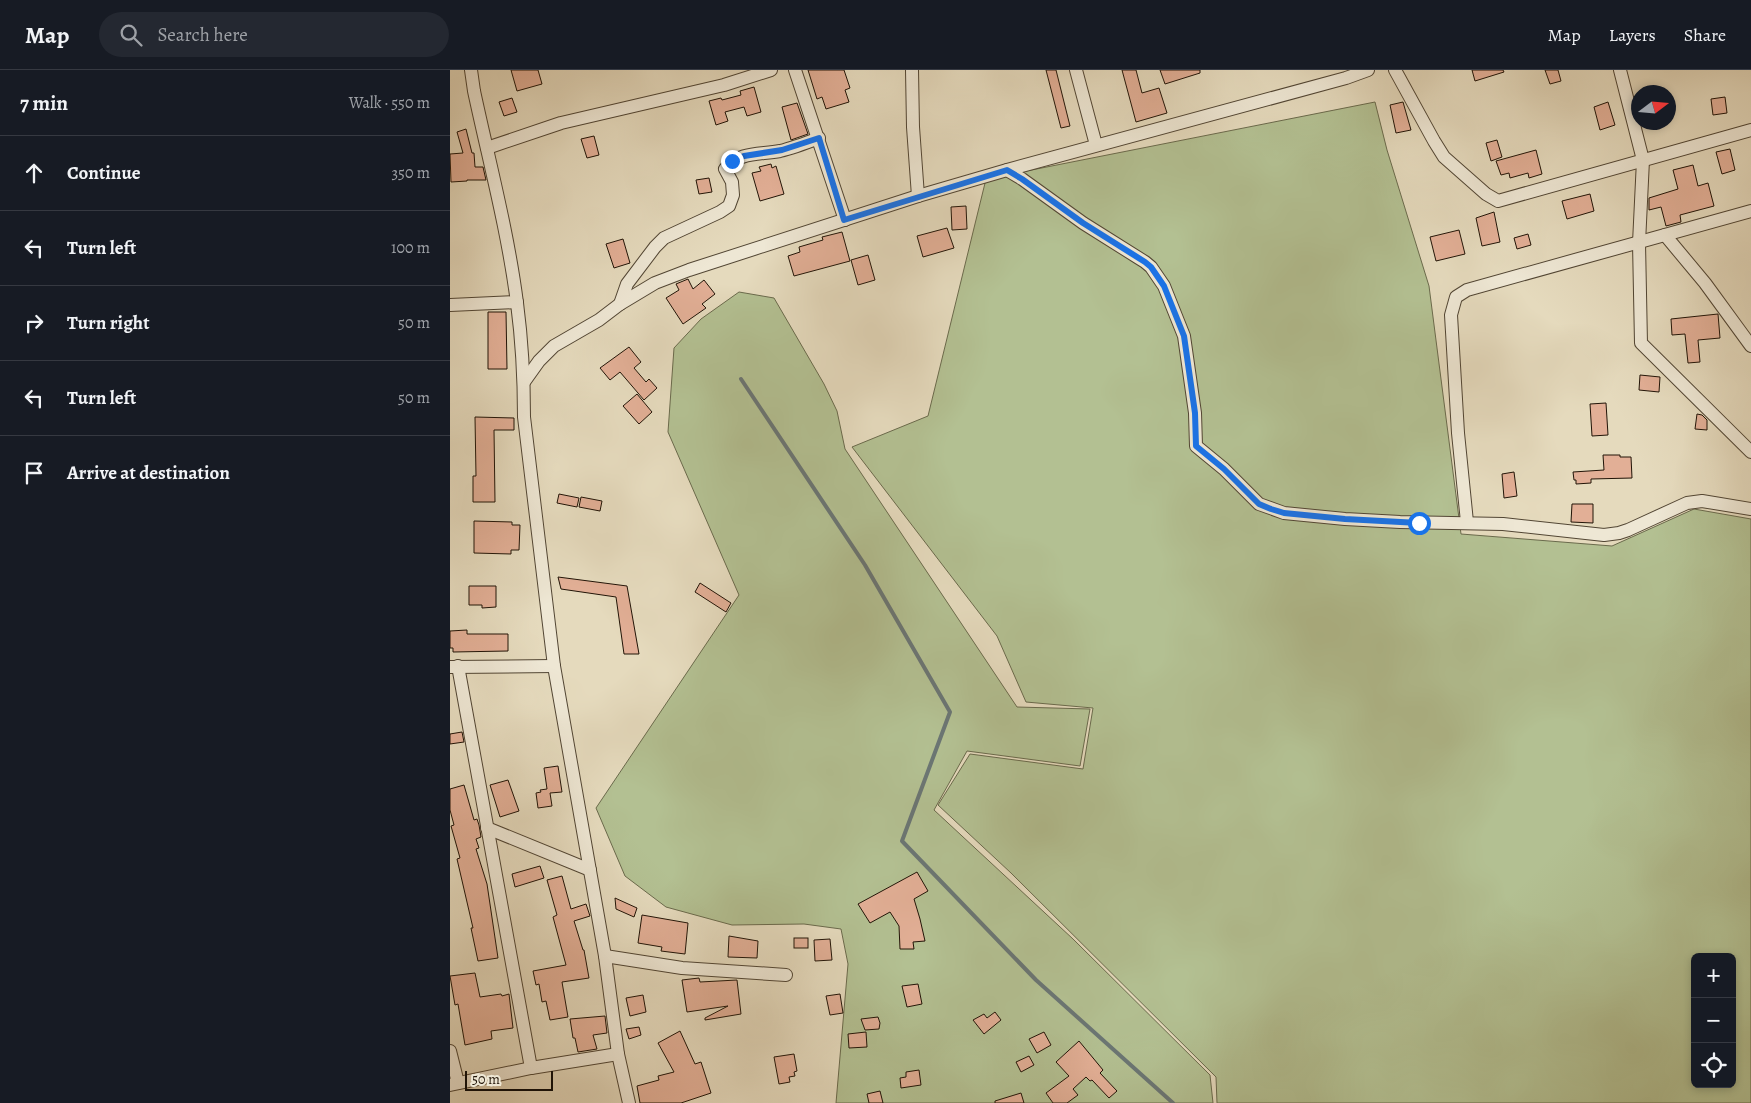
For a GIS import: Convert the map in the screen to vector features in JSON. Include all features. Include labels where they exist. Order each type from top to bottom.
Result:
[{"type":"street","points":[[470,70],[506,236],[517,302],[524,382],[524,417],[554,666],[605,956],[618,1054],[629,1103]]},
{"type":"street","points":[[487,148],[560,123],[724,85],[771,70]]},
{"type":"street","points":[[795,70],[819,138],[844,220]]},
{"type":"street","points":[[912,70],[912,127],[918,196]]},
{"type":"street","points":[[1076,70],[1096,145]]},
{"type":"street","points":[[524,382],[539,361],[554,346],[599,320],[620,304],[655,283],[918,196],[1345,74],[1368,70]]},
{"type":"street","points":[[1395,70],[1444,157],[1495,200],[1501,201],[1751,130]]},
{"type":"street","points":[[1620,70],[1642,160],[1639,243],[1640,343],[1751,452]]},
{"type":"street","points":[[620,304],[626,284],[664,238],[729,206],[733,195],[732,182],[724,169],[732,161],[744,156],[782,150],[819,138]]},
{"type":"street","points":[[1007,170],[1083,223],[1145,262],[1158,275],[1184,336],[1195,413],[1196,446],[1224,469],[1259,504],[1284,513],[1345,519],[1400,522],[1466,522],[1614,534],[1628,530],[1687,503],[1702,501],[1751,509]]},
{"type":"street","points":[[1466,522],[1458,433],[1452,315],[1456,297],[1467,290],[1751,211]]},
{"type":"street","points":[[1665,236],[1705,283],[1751,346]]},
{"type":"street","points":[[450,305],[517,302]]},
{"type":"street","points":[[531,1068],[487,828],[454,667],[554,666]]},
{"type":"street","points":[[487,828],[590,870]]},
{"type":"street","points":[[605,956],[682,968],[786,975]]},
{"type":"street","points":[[450,1051],[454,1084],[531,1068],[618,1054]]},
{"type":"green space","points":[[1375,102],[1387,150],[1429,286],[1461,534],[1612,546],[1694,509],[1751,519],[1751,1103],[1217,1103],[1216,1077],[1011,873],[938,805],[970,754],[1083,769],[1093,708],[1026,702],[997,636],[852,447],[928,416],[986,179]]},
{"type":"green space","points":[[739,292],[774,298],[824,384],[837,411],[845,449],[1017,707],[1090,709],[1080,766],[967,751],[934,810],[1073,939],[1210,1075],[1213,1103],[836,1103],[848,964],[841,929],[804,924],[732,925],[666,907],[625,876],[596,808],[739,595],[668,432],[674,348],[701,319]]},
{"type":"building","points":[[511,70],[538,70],[542,84],[517,91]]},
{"type":"building","points":[[808,70],[844,70],[850,88],[845,90],[849,102],[826,109],[822,97],[817,99]]},
{"type":"building","points":[[1046,70],[1056,70],[1070,126],[1061,128]]},
{"type":"building","points":[[1122,70],[1136,70],[1142,93],[1159,88],[1167,113],[1136,122]]},
{"type":"building","points":[[1160,70],[1200,70],[1200,73],[1165,84]]},
{"type":"building","points":[[1472,70],[1503,70],[1504,72],[1475,81]]},
{"type":"building","points":[[1545,70],[1558,70],[1561,81],[1550,84]]},
{"type":"building","points":[[754,87],[761,112],[747,116],[744,107],[725,112],[728,121],[716,125],[709,101],[741,95],[740,91]]},
{"type":"building","points":[[1725,97],[1727,113],[1713,115],[1711,99]]},
{"type":"building","points":[[512,98],[517,112],[504,116],[499,102]]},
{"type":"building","points":[[1403,102],[1411,130],[1396,133],[1390,105]]},
{"type":"building","points":[[1608,102],[1615,125],[1600,130],[1594,107]]},
{"type":"building","points":[[797,103],[808,134],[791,140],[782,107]]},
{"type":"building","points":[[466,129],[472,153],[474,153],[475,167],[483,167],[486,180],[451,182],[450,154],[463,153],[457,132]]},
{"type":"building","points":[[594,136],[599,155],[587,158],[581,139]]},
{"type":"building","points":[[1497,140],[1502,157],[1491,161],[1486,143]]},
{"type":"building","points":[[1730,149],[1735,170],[1722,174],[1716,152]]},
{"type":"building","points":[[1536,150],[1542,174],[1529,178],[1528,173],[1510,178],[1509,173],[1501,175],[1496,161]]},
{"type":"building","points":[[771,164],[772,168],[776,166],[784,194],[760,201],[752,173],[761,171],[759,167]]},
{"type":"building","points":[[1693,165],[1698,186],[1708,183],[1714,206],[1680,215],[1681,222],[1666,226],[1661,207],[1649,210],[1649,198],[1678,189],[1673,170]]},
{"type":"building","points":[[709,178],[712,192],[699,194],[696,180]]},
{"type":"building","points":[[1590,194],[1594,211],[1567,219],[1562,201]]},
{"type":"building","points":[[966,206],[967,229],[952,230],[951,207]]},
{"type":"building","points":[[1494,212],[1500,242],[1482,246],[1476,218]]},
{"type":"building","points":[[947,228],[954,248],[923,257],[917,236]]},
{"type":"building","points":[[1459,230],[1465,254],[1436,261],[1430,237]]},
{"type":"building","points":[[842,232],[850,261],[794,276],[788,256],[800,252],[799,247],[823,240],[822,237]]},
{"type":"building","points":[[1528,234],[1531,245],[1517,249],[1514,238]]},
{"type":"building","points":[[623,239],[630,263],[614,268],[606,244]]},
{"type":"building","points":[[868,255],[875,280],[858,285],[851,260]]},
{"type":"building","points":[[688,279],[693,289],[704,280],[715,294],[702,304],[706,308],[683,324],[666,298],[679,290],[676,284]]},
{"type":"building","points":[[488,312],[506,312],[507,369],[488,369]]},
{"type":"building","points":[[1718,314],[1720,338],[1698,340],[1700,362],[1688,363],[1685,334],[1672,335],[1671,319]]},
{"type":"building","points":[[629,347],[641,362],[634,368],[646,382],[649,379],[657,388],[644,400],[620,372],[610,380],[600,368]]},
{"type":"building","points":[[1640,375],[1660,377],[1659,392],[1639,390]]},
{"type":"building","points":[[637,394],[652,412],[639,424],[623,406]]},
{"type":"building","points":[[1606,403],[1608,435],[1592,436],[1590,404]]},
{"type":"building","points":[[1697,414],[1702,415],[1707,420],[1707,430],[1695,429]]},
{"type":"building","points":[[475,417],[514,418],[514,430],[494,430],[495,502],[473,502],[473,476],[476,476]]},
{"type":"building","points":[[1603,455],[1631,457],[1632,478],[1591,479],[1591,483],[1576,484],[1573,472],[1604,470]]},
{"type":"building","points":[[1514,472],[1517,496],[1504,498],[1502,474]]},
{"type":"building","points":[[559,494],[579,498],[577,507],[557,503]]},
{"type":"building","points":[[581,497],[602,501],[600,511],[579,507]]},
{"type":"building","points":[[1572,504],[1593,504],[1593,523],[1571,522]]},
{"type":"building","points":[[474,521],[512,522],[512,525],[520,525],[519,550],[511,550],[511,554],[474,553]]},
{"type":"building","points":[[558,577],[627,586],[639,654],[624,654],[616,597],[561,589]]},
{"type":"building","points":[[700,583],[731,603],[726,612],[695,592]]},
{"type":"building","points":[[469,586],[496,586],[496,607],[482,608],[482,605],[469,605]]},
{"type":"building","points":[[467,630],[467,634],[508,634],[508,651],[453,652],[453,648],[450,648],[450,631]]},
{"type":"building","points":[[462,732],[464,742],[450,744],[450,734]]},
{"type":"building","points":[[558,766],[562,792],[550,793],[552,806],[538,808],[536,793],[547,789],[544,768]]},
{"type":"building","points":[[508,780],[519,811],[500,817],[490,785]]},
{"type":"building","points":[[464,785],[474,820],[477,819],[479,825],[481,837],[476,839],[479,848],[476,849],[487,884],[498,958],[478,961],[471,928],[473,928],[457,859],[460,858],[451,826],[454,825],[450,810],[450,789]]},
{"type":"building","points":[[540,866],[544,878],[515,887],[512,874]]},
{"type":"building","points":[[917,872],[928,891],[914,899],[925,941],[913,942],[914,949],[900,949],[899,926],[890,912],[870,923],[858,904]]},
{"type":"building","points":[[562,876],[571,909],[586,904],[590,916],[574,921],[584,950],[589,978],[562,982],[568,1017],[550,1020],[546,1001],[542,1002],[539,984],[536,985],[533,971],[566,965],[553,917],[557,915],[547,880]]},
{"type":"building","points":[[615,898],[637,908],[634,917],[616,909]]},
{"type":"building","points":[[642,915],[688,923],[685,954],[661,951],[662,947],[638,943]]},
{"type":"building","points":[[729,936],[758,941],[757,958],[728,957]]},
{"type":"building","points":[[794,938],[808,938],[808,948],[794,948]]},
{"type":"building","points":[[830,939],[832,960],[815,961],[814,940]]},
{"type":"building","points":[[475,973],[480,997],[509,994],[513,1028],[491,1031],[492,1039],[465,1045],[458,1004],[455,1005],[450,976]]},
{"type":"building","points":[[699,978],[700,982],[737,980],[741,1014],[705,1020],[705,1018],[728,1006],[687,1012],[682,980]]},
{"type":"building","points":[[918,984],[922,1004],[907,1007],[902,986]]},
{"type":"building","points":[[840,994],[843,1013],[830,1015],[826,996]]},
{"type":"building","points":[[643,995],[646,1012],[630,1016],[626,998]]},
{"type":"building","points":[[995,1012],[1001,1020],[984,1034],[973,1020],[984,1014],[987,1018]]},
{"type":"building","points":[[605,1016],[607,1033],[593,1035],[597,1049],[578,1052],[575,1038],[573,1038],[570,1019]]},
{"type":"building","points":[[878,1017],[879,1029],[865,1030],[861,1019]]},
{"type":"building","points":[[639,1027],[641,1035],[629,1039],[626,1029]]},
{"type":"building","points":[[680,1031],[695,1064],[701,1062],[711,1093],[681,1103],[640,1103],[637,1086],[659,1080],[658,1076],[674,1072],[658,1043]]},
{"type":"building","points":[[866,1032],[867,1047],[849,1048],[848,1034]]},
{"type":"building","points":[[1044,1032],[1051,1045],[1037,1053],[1029,1039]]},
{"type":"building","points":[[1079,1041],[1103,1070],[1100,1073],[1117,1091],[1109,1098],[1092,1080],[1090,1081],[1086,1077],[1073,1089],[1078,1095],[1067,1103],[1053,1103],[1046,1093],[1069,1076],[1056,1062]]},
{"type":"building","points":[[794,1054],[797,1071],[794,1072],[795,1076],[789,1077],[790,1082],[779,1084],[774,1057]]},
{"type":"building","points":[[1029,1056],[1034,1065],[1021,1072],[1016,1062]]},
{"type":"building","points":[[919,1070],[921,1085],[901,1088],[900,1078],[906,1077],[906,1072]]},
{"type":"building","points":[[880,1091],[883,1103],[869,1103],[867,1094]]},
{"type":"building","points":[[1021,1093],[1024,1103],[995,1103],[995,1101]]},
{"type":"waterway","points":[[741,379],[865,565],[950,712],[902,841],[1036,980],[1173,1103]]},
{"type":"route","points":[[732,161],[744,156],[782,150],[819,138],[844,220],[1007,170],[1083,223],[1145,262],[1158,275],[1184,336],[1195,413],[1196,446],[1224,469],[1259,504],[1284,513],[1419,523]]}]
